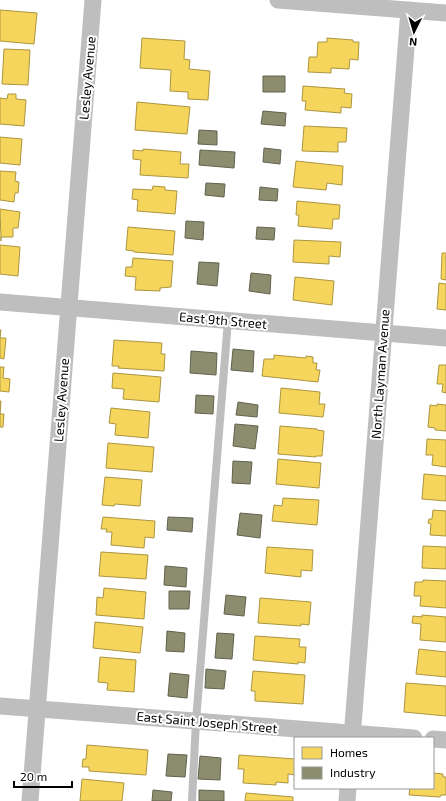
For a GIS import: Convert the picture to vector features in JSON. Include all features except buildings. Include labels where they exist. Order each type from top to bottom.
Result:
[{"type":"street","name":"Lesley Avenue","points":[[30,801],[93,0]]},
{"type":"street","points":[[278,0],[446,13]]},
{"type":"street","name":"North Layman Avenue","points":[[352,736],[409,10]]},
{"type":"street","name":"East 9th Street","points":[[0,302],[446,338]]},
{"type":"street","name":"East Saint Joseph Street","points":[[0,706],[196,721],[352,736],[383,737]]},
{"type":"street","points":[[434,739],[446,740]]},
{"type":"street","points":[[347,801],[348,789]]},
{"type":"lane","points":[[192,801],[196,721],[228,320]]}]
